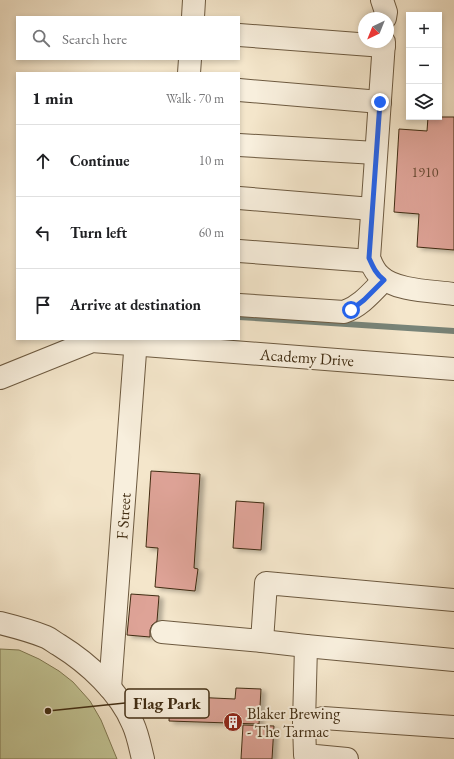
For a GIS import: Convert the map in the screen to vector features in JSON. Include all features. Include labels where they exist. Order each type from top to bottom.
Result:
[{"type":"street","points":[[193,16],[194,0]]},
{"type":"street","points":[[382,0],[386,12]]},
{"type":"street","points":[[240,35],[358,42]]},
{"type":"street","points":[[384,48],[372,209],[370,260],[373,268],[380,277],[388,282],[404,288],[454,294]]},
{"type":"street","points":[[189,72],[190,60]]},
{"type":"street","points":[[240,90],[380,102]]},
{"type":"street","points":[[240,145],[376,153]]},
{"type":"street","points":[[240,198],[372,209]]},
{"type":"street","points":[[240,251],[370,260]]},
{"type":"street","points":[[240,305],[344,312],[351,310],[358,305],[384,280]]},
{"type":"street","name":"Academy Drive","points":[[0,378],[92,341],[136,342],[454,369]]},
{"type":"street","name":"F Street","points":[[110,688],[136,342]]},
{"type":"street","points":[[262,641],[266,583],[454,600]]},
{"type":"street","points":[[0,623],[22,628],[48,638],[88,665],[110,688],[126,710],[133,724],[144,759]]},
{"type":"street","points":[[162,632],[454,660]]},
{"type":"street","points":[[306,646],[304,724],[305,755],[347,759]]},
{"type":"street","points":[[304,724],[323,718],[454,727]]},
{"type":"green space","points":[[0,649],[19,650],[39,659],[59,671],[73,682],[90,701],[101,720],[117,759],[0,759]]},
{"type":"building","points":[[442,117],[454,117],[454,250],[417,247],[419,214],[394,212],[399,129],[427,131],[428,120],[442,120]]},
{"type":"building","points":[[151,471],[200,474],[194,568],[198,569],[195,591],[155,587],[158,548],[146,547]]},
{"type":"building","points":[[236,501],[264,503],[261,550],[233,548]]},
{"type":"building","points":[[131,594],[159,596],[157,621],[152,625],[150,637],[127,635]]},
{"type":"building","name":"Blaker Brewing - The Tarmac","points":[[236,688],[261,689],[259,724],[169,721],[170,696],[235,699]]},
{"type":"building","points":[[243,725],[274,726],[272,759],[241,759]]},
{"type":"waterway","points":[[240,317],[454,331]]},
{"type":"place","name":"Flag Park","points":[[48,711]]},
{"type":"place","name":"Blaker Brewing - The Tarmac","points":[[233,722]]},
{"type":"route","points":[[351,310],[364,300],[384,280],[373,268],[369,258],[380,102]]}]
